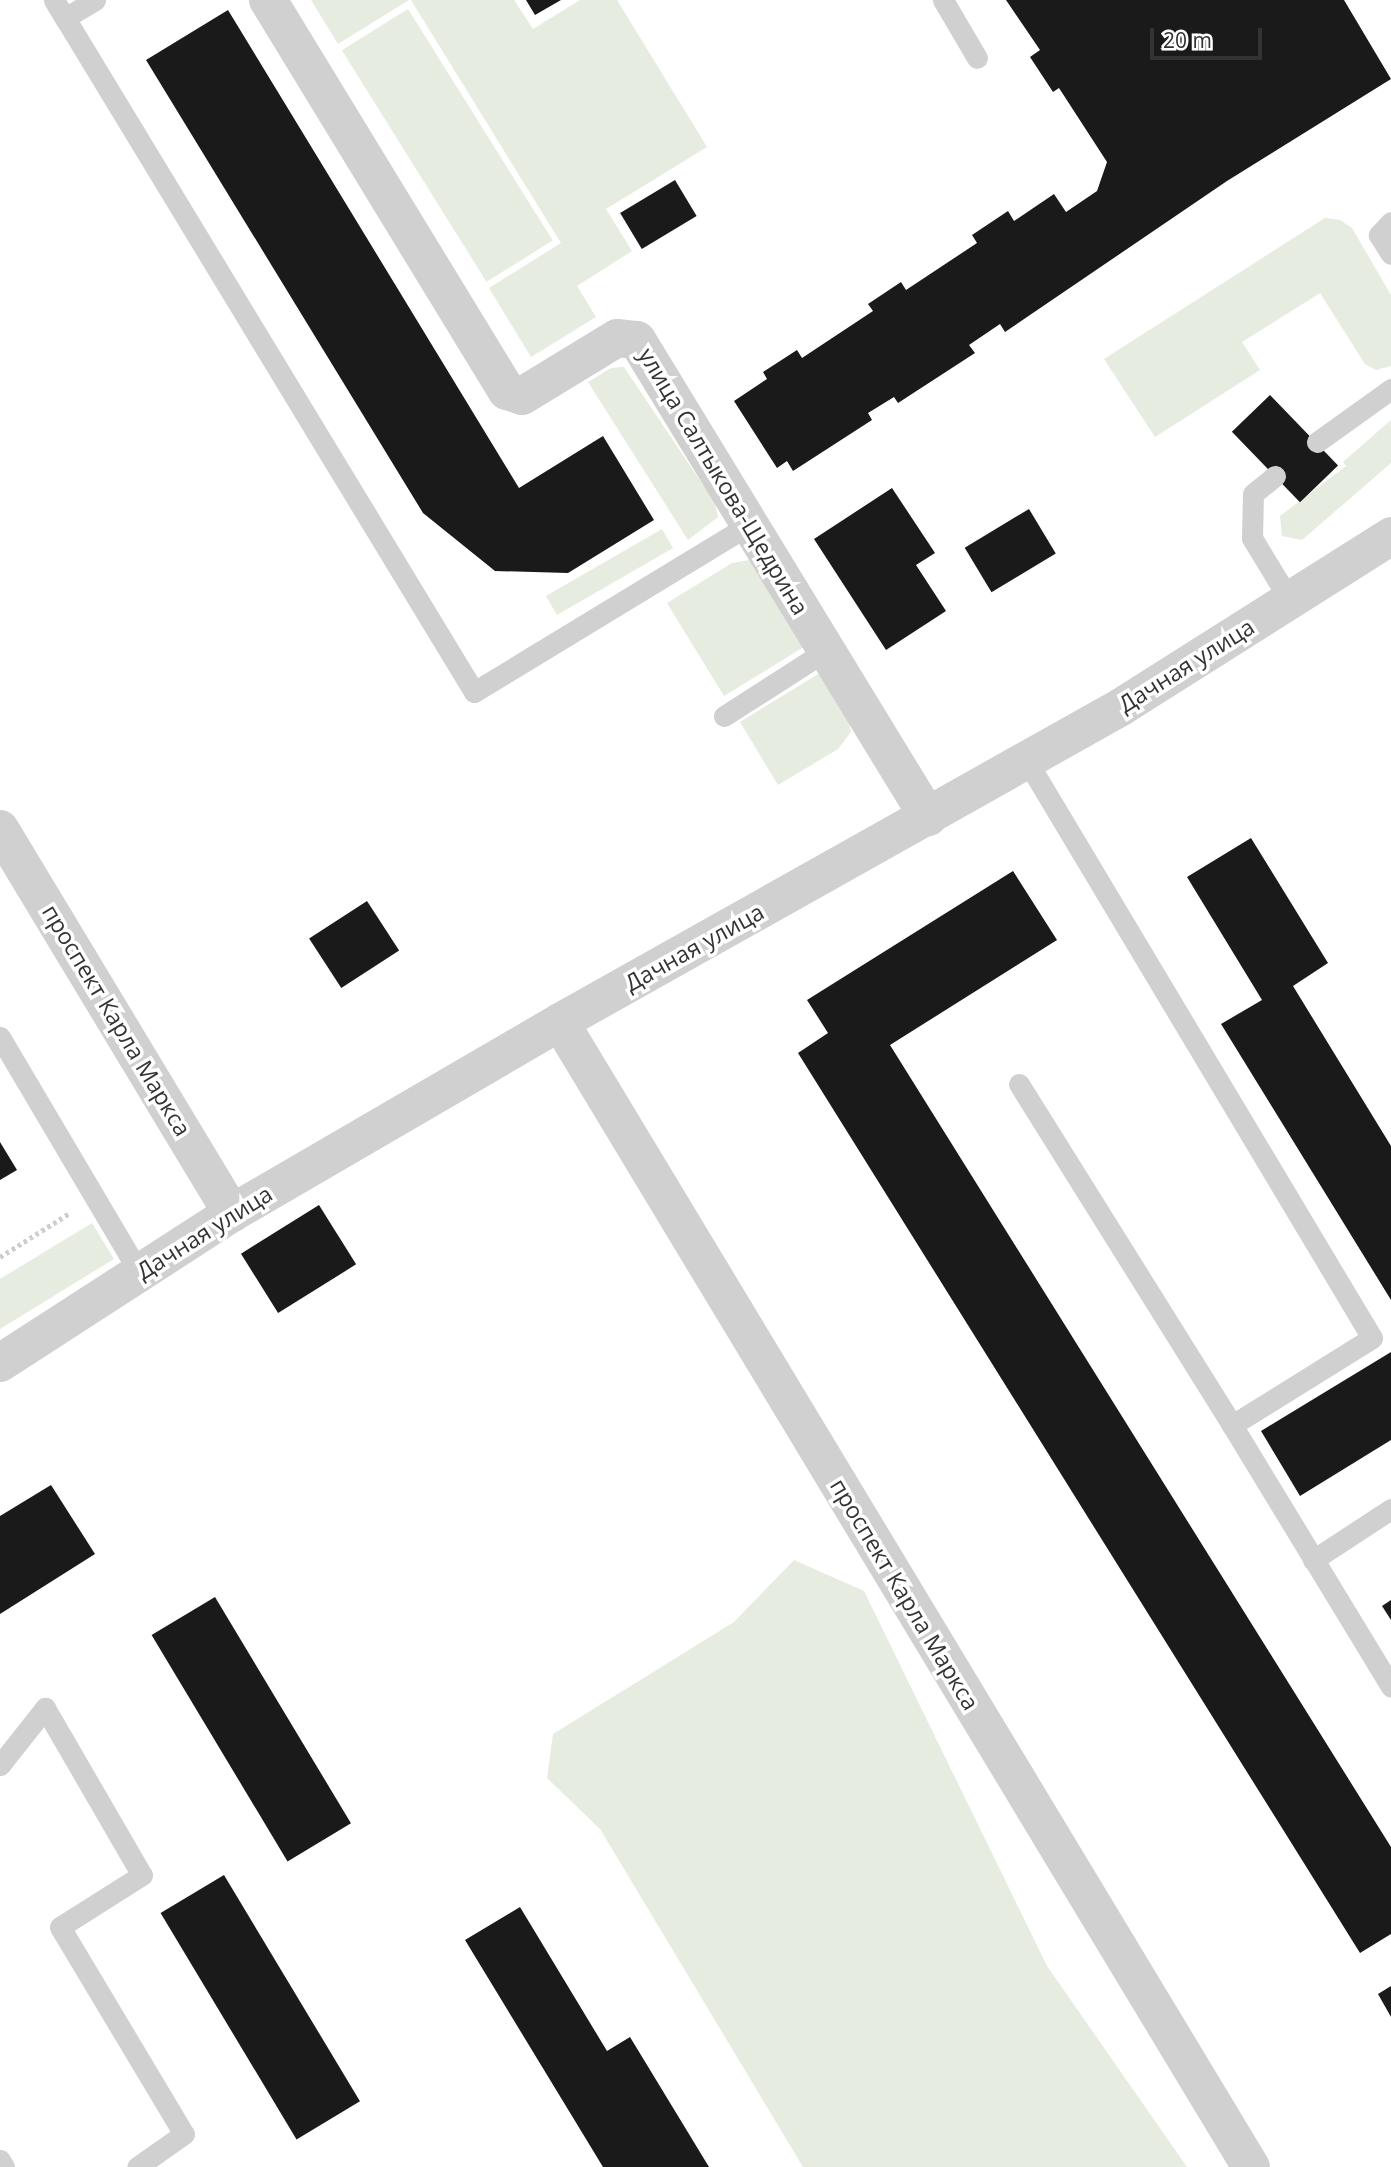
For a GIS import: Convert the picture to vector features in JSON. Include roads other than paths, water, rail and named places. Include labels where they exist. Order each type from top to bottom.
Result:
[{"type":"street","name":"улица Салтыкова-Щедрина","points":[[268,0],[507,391],[523,396],[617,338],[637,340],[928,817]]},
{"type":"street","name":"Дачная улица","points":[[0,1363],[232,1213],[560,1022],[1121,707],[1391,536]]},
{"type":"street","name":"проспект Карла Маркса","points":[[0,829],[232,1213]]},
{"type":"street","name":"проспект Карла Маркса","points":[[560,1022],[1251,2167]]},
{"type":"lane","points":[[95,0],[60,9],[474,692],[750,524]]},
{"type":"lane","points":[[943,0],[977,58]]},
{"type":"lane","points":[[1391,222],[1379,236],[1391,254]]},
{"type":"lane","points":[[1317,442],[1391,389]]},
{"type":"lane","points":[[1275,476],[1253,494],[1252,538],[1289,599]]},
{"type":"lane","points":[[724,716],[827,650]]},
{"type":"lane","points":[[1027,761],[1372,1338],[1232,1425]]},
{"type":"lane","points":[[0,1037],[139,1272]]},
{"type":"lane","points":[[1019,1084],[1391,1686]]},
{"type":"lane","points":[[1313,1560],[1391,1509]]},
{"type":"lane","points":[[0,1765],[45,1708],[142,1875],[60,1927],[184,2134],[137,2167]]},
{"type":"lane","points":[[0,2160],[4,2167]]}]
